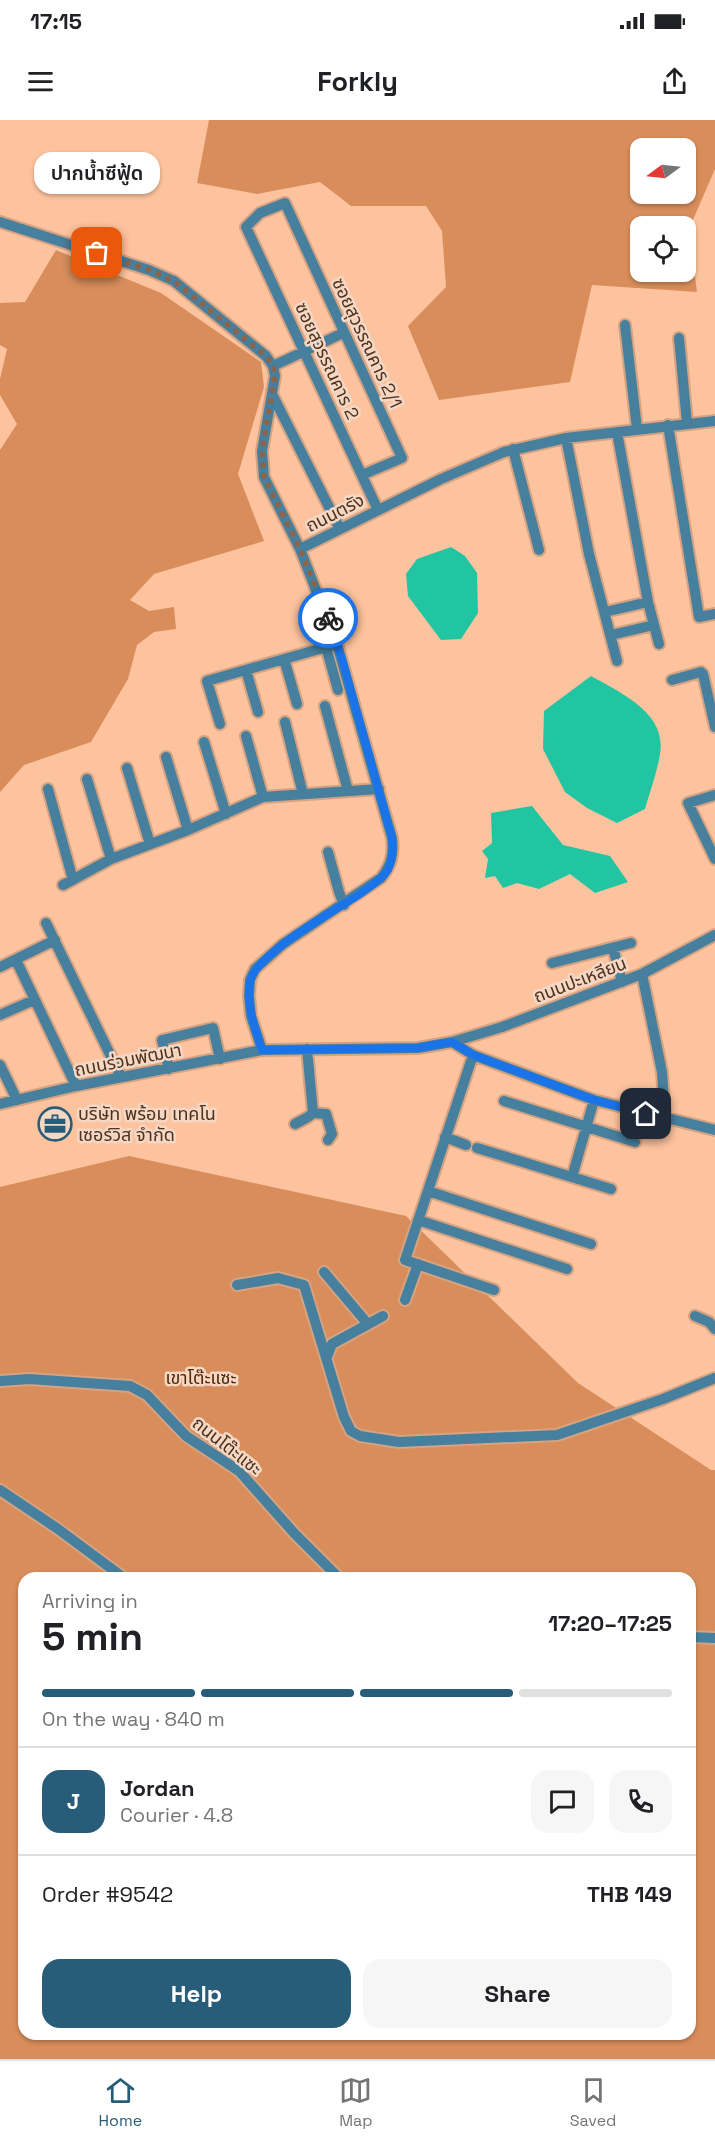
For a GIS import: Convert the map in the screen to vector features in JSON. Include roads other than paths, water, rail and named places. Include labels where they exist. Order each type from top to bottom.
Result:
[{"type":"street","name":"ซอยสุวรรณคาร 2","points":[[285,203],[260,213],[246,227],[378,510]]},
{"type":"street","name":"ซอยสุวรรณคาร 2/1","points":[[285,203],[402,458],[362,475]]},
{"type":"street","points":[[0,222],[149,270],[174,281],[266,356],[273,366],[275,376],[263,440],[262,469],[300,549]]},
{"type":"street","points":[[625,325],[637,429]]},
{"type":"street","points":[[273,366],[344,333]]},
{"type":"street","points":[[679,338],[687,423]]},
{"type":"street","points":[[272,394],[340,529]]},
{"type":"street","name":"ถนนตรัง","points":[[262,1050],[251,1016],[249,996],[250,980],[255,969],[283,944],[345,905],[381,878],[392,859],[392,838],[337,644],[300,549],[441,479],[513,449],[566,438],[715,421]]},
{"type":"street","points":[[668,425],[699,617],[715,614]]},
{"type":"street","points":[[617,432],[648,602],[659,644]]},
{"type":"street","points":[[566,438],[589,554],[617,661]]},
{"type":"street","points":[[513,449],[539,550]]},
{"type":"street","points":[[605,612],[648,602]]},
{"type":"street","points":[[611,635],[654,625]]},
{"type":"street","points":[[220,724],[207,681],[337,644]]},
{"type":"street","points":[[326,647],[338,690]]},
{"type":"street","points":[[284,659],[297,704]]},
{"type":"street","points":[[246,670],[258,712]]},
{"type":"street","points":[[672,680],[700,672],[703,674],[715,727]]},
{"type":"street","points":[[325,706],[348,791]]},
{"type":"street","points":[[285,722],[303,794]]},
{"type":"street","points":[[246,736],[263,797]]},
{"type":"street","points":[[204,742],[226,813]]},
{"type":"street","points":[[166,757],[188,830]]},
{"type":"street","points":[[127,768],[150,844]]},
{"type":"street","points":[[87,779],[111,859]]},
{"type":"street","points":[[48,789],[68,882],[111,859],[188,830],[263,797],[379,789]]},
{"type":"street","points":[[715,795],[688,803],[715,859]]},
{"type":"street","points":[[328,852],[345,905]]},
{"type":"street","points":[[46,923],[121,1077]]},
{"type":"street","name":"ถนนปะเหลียน","points":[[452,1042],[502,1027],[642,974],[715,935]]},
{"type":"street","points":[[0,967],[55,940]]},
{"type":"street","points":[[552,963],[631,943]]},
{"type":"street","points":[[613,948],[622,982]]},
{"type":"street","points":[[16,960],[76,1086]]},
{"type":"street","points":[[642,974],[662,1072],[665,1118]]},
{"type":"street","points":[[0,1015],[34,1000]]},
{"type":"street","points":[[169,1069],[162,1040],[213,1028],[220,1059]]},
{"type":"street","points":[[262,1050],[417,1048],[452,1042],[473,1055],[594,1100],[715,1130]]},
{"type":"street","points":[[307,1049],[313,1113]]},
{"type":"street","name":"ถนนร่วมพัฒนา","points":[[0,1104],[76,1086],[262,1050]]},
{"type":"street","points":[[473,1055],[405,1260],[494,1290]]},
{"type":"street","points":[[0,1065],[17,1100]]},
{"type":"street","points":[[572,1177],[594,1100]]},
{"type":"street","points":[[504,1101],[635,1142]]},
{"type":"street","points":[[295,1124],[313,1113],[326,1114],[329,1117],[332,1134],[328,1140]]},
{"type":"street","points":[[445,1137],[466,1145]]},
{"type":"street","points":[[477,1148],[611,1189]]},
{"type":"street","points":[[428,1191],[591,1244]]},
{"type":"street","points":[[417,1220],[567,1269]]},
{"type":"street","points":[[405,1300],[418,1264]]},
{"type":"street","points":[[324,1272],[367,1323]]},
{"type":"street","points":[[237,1285],[278,1278],[304,1285],[344,1417],[351,1431],[360,1436],[399,1442],[557,1435],[663,1399],[715,1378]]},
{"type":"street","points":[[327,1357],[332,1344],[383,1316]]},
{"type":"street","points":[[695,1316],[709,1322],[715,1329]]},
{"type":"street","name":"ถนนโต๊ะแซะ","points":[[0,1381],[29,1379],[109,1383],[130,1386],[147,1395],[186,1437],[239,1472],[333,1572]]},
{"type":"street","points":[[0,1490],[116,1572]]},
{"type":"street","points":[[696,1637],[715,1638]]},
{"type":"water","points":[[451,547],[465,556],[477,573],[478,613],[461,639],[441,640],[408,596],[406,574],[417,559]]},
{"type":"water","points":[[591,676],[628,697],[639,706],[656,727],[660,740],[659,761],[645,809],[617,823],[587,808],[565,792],[543,749],[544,711]]},
{"type":"water","points":[[532,806],[563,845],[610,856],[628,882],[595,893],[570,874],[539,889],[517,883],[503,888],[495,876],[485,878],[488,859],[482,851],[492,843],[491,813]]},
{"type":"place","name":"ปากน้ำซีฟู้ด","points":[[97,253]]},
{"type":"place","name":"บริษัท พร้อม เทคโน เซอร์วิส จำกัด","points":[[55,1124]]},
{"type":"park label","name":"เขาโต๊ะแซะ","points":[[201,1378]]}]
